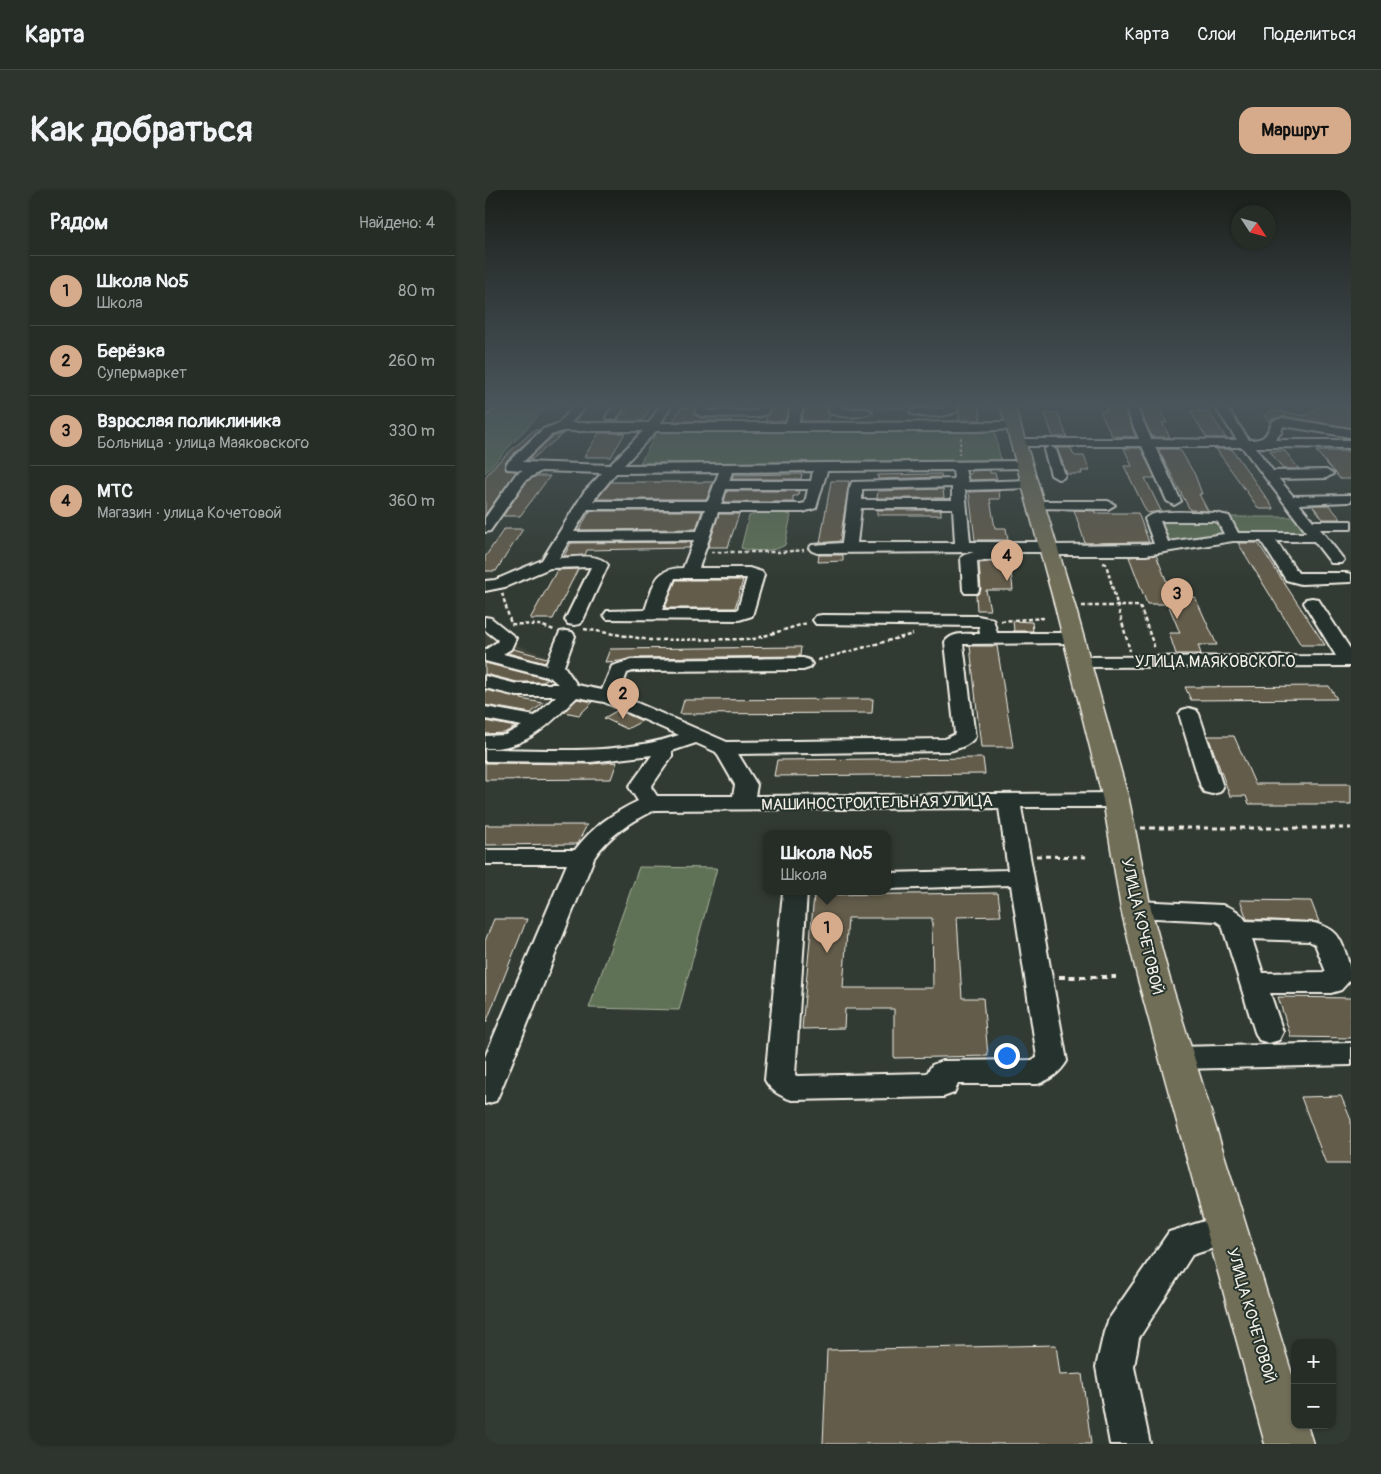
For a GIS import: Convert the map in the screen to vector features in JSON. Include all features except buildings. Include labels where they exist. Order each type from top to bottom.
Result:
[{"type":"main road","name":"УЛИЦА КОЧЕТОВОЙ","points":[[1023,463],[1076,650],[1118,814],[1136,910],[1289,1444]]},
{"type":"street","points":[[516,463],[512,466],[536,468],[958,466],[976,463]]},
{"type":"street","points":[[548,563],[591,492],[618,463]]},
{"type":"street","points":[[963,548],[958,488],[1005,463]]},
{"type":"street","points":[[1035,463],[1108,505]]},
{"type":"street","points":[[1054,463],[1058,475]]},
{"type":"street","points":[[1157,463],[1173,502]]},
{"type":"street","points":[[1260,463],[1336,560]]},
{"type":"street","points":[[857,485],[957,484],[961,482],[958,466]]},
{"type":"street","points":[[591,492],[716,497],[803,508],[811,506],[821,467]]},
{"type":"street","points":[[849,548],[859,467]]},
{"type":"street","points":[[485,528],[521,477],[536,468]]},
{"type":"street","points":[[689,573],[727,468]]},
{"type":"street","points":[[1271,475],[1326,474]]},
{"type":"street","points":[[583,505],[716,497],[817,485]]},
{"type":"street","points":[[1290,500],[1348,498]]},
{"type":"street","points":[[855,504],[960,504]]},
{"type":"street","points":[[1162,546],[1153,520],[1158,517],[1224,519],[1233,537]]},
{"type":"street","points":[[971,590],[969,558],[975,556],[1049,551],[1146,550],[1162,546],[1233,537],[1265,537],[1351,525]]},
{"type":"street","points":[[564,537],[703,535]]},
{"type":"street","points":[[1265,537],[1292,577],[1301,579],[1346,578]]},
{"type":"street","points":[[817,548],[963,548],[1049,551]]},
{"type":"street","points":[[492,585],[548,563],[595,562],[600,566],[555,666],[558,674],[573,690]]},
{"type":"street","points":[[613,615],[652,615],[739,615],[746,612],[756,575],[749,573],[689,573],[666,576],[652,615]]},
{"type":"street","points":[[1312,603],[1350,661]]},
{"type":"street","points":[[822,620],[949,620],[986,630]]},
{"type":"street","points":[[493,626],[507,638],[505,645],[488,656],[558,674]]},
{"type":"street","points":[[485,682],[517,690],[573,690],[609,697],[723,748],[949,745],[965,737],[954,642],[986,630]]},
{"type":"street","name":"УЛИЦА МАЯКОВСКОГО","points":[[986,630],[1133,662],[1350,661]]},
{"type":"street","points":[[609,697],[619,670],[631,666],[803,664]]},
{"type":"street","points":[[485,742],[493,744],[526,734],[573,690]]},
{"type":"street","points":[[485,713],[539,723]]},
{"type":"street","points":[[1189,714],[1212,787]]},
{"type":"street","points":[[485,755],[591,756],[662,748],[696,736]]},
{"type":"street","points":[[651,803],[640,787],[662,756],[662,748]]},
{"type":"street","name":"МАШИНОСТРОИТЕЛЬНАЯ УЛИЦА","points":[[723,748],[746,785],[743,804],[1009,801],[1118,814]]},
{"type":"street","points":[[795,895],[780,1080],[792,1088],[943,1085],[942,1074],[1038,1072],[1052,1061],[1009,801]]},
{"type":"street","points":[[485,1092],[582,857],[594,840],[622,817],[651,803],[743,804]]},
{"type":"street","points":[[485,857],[582,857]]},
{"type":"street","points":[[891,881],[1020,866]]},
{"type":"street","points":[[1136,910],[1222,913],[1233,921],[1269,1032]]},
{"type":"street","points":[[1236,930],[1314,932],[1326,938],[1340,976],[1331,983],[1253,983]]},
{"type":"street","points":[[1177,1058],[1351,1054]]},
{"type":"street","points":[[1130,1444],[1115,1367],[1122,1332],[1181,1243],[1227,1230]]},
{"type":"path","points":[[697,552],[782,552],[817,548]]},
{"type":"path","points":[[1084,550],[1088,557],[1105,564],[1119,606],[1133,662]]},
{"type":"path","points":[[492,585],[493,626],[540,625],[650,640],[754,638],[801,624],[822,620]]},
{"type":"path","points":[[1081,606],[1140,606],[1159,662]]},
{"type":"path","points":[[986,630],[1044,618]]},
{"type":"path","points":[[803,664],[940,627],[949,620]]},
{"type":"path","points":[[1118,814],[1351,828]]},
{"type":"path","points":[[1020,866],[1090,857]]},
{"type":"path","points":[[1038,977],[1115,977]]},
{"type":"shaded area","points":[[485,633],[555,659],[560,678],[548,702],[516,735],[485,740]]},
{"type":"green space","points":[[485,463],[495,463],[485,473]]},
{"type":"green space","points":[[640,463],[727,463],[640,463]]},
{"type":"green space","points":[[758,513],[784,513],[791,515],[785,545],[764,551],[741,548],[749,516]]},
{"type":"green space","points":[[1227,517],[1298,517],[1307,532],[1246,535],[1236,533]]},
{"type":"green space","points":[[1161,521],[1215,521],[1222,523],[1227,531],[1221,536],[1170,541]]},
{"type":"green space","points":[[639,867],[717,868],[679,1010],[589,1008]]},
{"type":"place","name":"МТС","points":[[1007,581]]},
{"type":"place","name":"Взрослая поликлиника","points":[[1177,619]]},
{"type":"place","name":"Берёзка","points":[[623,719]]},
{"type":"place","name":"Школа №5","points":[[827,953]]}]
